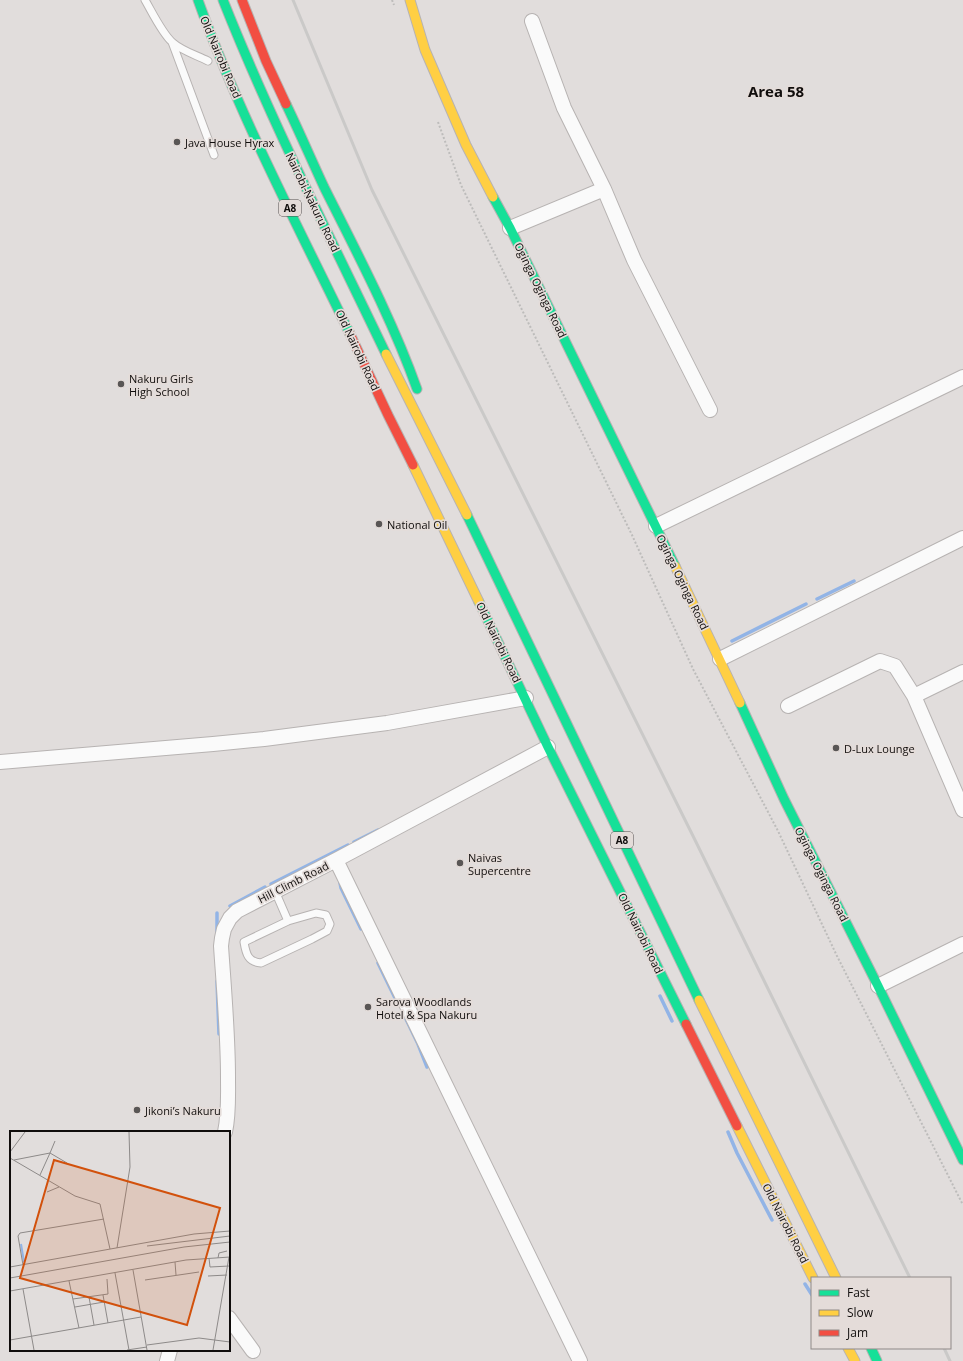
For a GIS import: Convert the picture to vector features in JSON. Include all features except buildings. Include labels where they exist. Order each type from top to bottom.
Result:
[{"type":"main road","name":"Old Nairobi Road","points":[[198,0],[209,31],[256,140],[526,698],[548,747],[813,1277]]},
{"type":"main road","name":"Nairobi-Nakuru Road","points":[[223,0],[283,139],[409,401]]},
{"type":"main road","points":[[242,0],[266,61],[307,150],[361,260],[408,364],[419,394]]},
{"type":"main road","name":"Oginga Oginga Road","points":[[410,0],[425,50],[466,145],[510,228],[656,526],[720,659],[784,799],[963,1160]]},
{"type":"main road","points":[[203,47],[210,64]]},
{"type":"main road","name":"Old Nairobi Road","points":[[409,401],[446,470],[690,982],[836,1277]]},
{"type":"main road","points":[[428,416],[446,470]]},
{"type":"main road","points":[[392,443],[422,482]]},
{"type":"main road","points":[[849,1349],[855,1361]]},
{"type":"main road","points":[[871,1349],[877,1361]]},
{"type":"street","points":[[532,21],[564,108],[604,189],[634,260],[710,410]]},
{"type":"street","points":[[510,228],[604,189]]},
{"type":"street","points":[[656,526],[963,377]]},
{"type":"street","points":[[720,659],[963,538]]},
{"type":"street","points":[[788,706],[880,661],[895,666],[914,696],[962,804]]},
{"type":"street","points":[[914,696],[962,675]]},
{"type":"street","points":[[0,762],[257,739],[387,723],[526,698]]},
{"type":"street","name":"Hill Climb Road","points":[[225,1131],[228,1113],[228,1070],[222,938],[230,918],[237,911],[548,747]]},
{"type":"street","points":[[336,860],[580,1361]]},
{"type":"street","points":[[878,986],[963,944]]},
{"type":"street","points":[[230,1319],[253,1351]]},
{"type":"street","points":[[167,1361],[170,1351]]},
{"type":"lane","points":[[146,0],[158,23],[172,42],[214,155]]},
{"type":"lane","points":[[172,42],[210,64]]},
{"type":"lane","points":[[275,891],[288,921]]},
{"type":"lane","points":[[316,913],[326,915],[330,924],[327,931],[261,964],[253,962],[248,958],[244,942],[288,921],[316,913]]},
{"type":"path","points":[[392,0],[395,7]]},
{"type":"path","points":[[436,118],[461,185],[629,527],[693,669],[778,831],[837,956],[963,1205]]},
{"type":"waterway","points":[[817,599],[854,581]]},
{"type":"waterway","points":[[732,641],[806,604]]},
{"type":"waterway","points":[[354,842],[378,830]]},
{"type":"waterway","points":[[271,884],[348,845]]},
{"type":"waterway","points":[[340,883],[361,929]]},
{"type":"waterway","points":[[230,906],[265,887]]},
{"type":"waterway","points":[[217,913],[217,933]]},
{"type":"waterway","points":[[378,963],[395,998]]},
{"type":"waterway","points":[[217,981],[219,1034]]},
{"type":"waterway","points":[[660,996],[672,1021]]},
{"type":"waterway","points":[[405,1017],[427,1067]]},
{"type":"waterway","points":[[728,1132],[737,1153],[772,1220]]},
{"type":"waterway","points":[[805,1284],[811,1293]]},
{"type":"railway","points":[[293,0],[372,190],[695,840],[910,1277]]},
{"type":"railway","points":[[944,1349],[950,1361]]},
{"type":"traffic: fast","points":[[198,0],[214,43],[250,127],[350,334]]},
{"type":"traffic: fast","points":[[223,0],[241,45],[281,134],[386,354]]},
{"type":"traffic: fast","points":[[286,104],[324,187],[397,337],[417,389]]},
{"type":"traffic: fast","points":[[493,197],[510,228],[675,566]]},
{"type":"traffic: fast","points":[[467,515],[699,1000]]},
{"type":"traffic: fast","points":[[479,602],[548,747],[686,1024]]},
{"type":"traffic: fast","points":[[740,703],[784,799],[963,1160]]},
{"type":"traffic: fast","points":[[871,1349],[877,1361]]},
{"type":"traffic: slow","points":[[410,0],[425,50],[466,145],[493,197]]},
{"type":"traffic: slow","points":[[386,354],[467,515]]},
{"type":"traffic: slow","points":[[413,465],[479,602]]},
{"type":"traffic: slow","points":[[675,566],[740,703]]},
{"type":"traffic: slow","points":[[699,1000],[836,1277]]},
{"type":"traffic: slow","points":[[737,1126],[812,1277]]},
{"type":"traffic: slow","points":[[849,1349],[855,1361]]},
{"type":"traffic: jam","points":[[242,0],[266,61],[286,104]]},
{"type":"traffic: jam","points":[[350,334],[413,465]]},
{"type":"traffic: jam","points":[[686,1024],[737,1126]]},
{"type":"place","name":"Java House Hyrax","points":[[177,142]]},
{"type":"place","name":"Nakuru Girls High School","points":[[121,384]]},
{"type":"place","name":"National Oil","points":[[379,524]]},
{"type":"place","name":"D-Lux Lounge","points":[[836,748]]},
{"type":"place","name":"Naivas Supercentre","points":[[460,863]]},
{"type":"place","name":"Sarova Woodlands Hotel & Spa Nakuru","points":[[368,1007]]},
{"type":"place","name":"Jikoni’s Nakuru","points":[[137,1110]]},
{"type":"district","name":"Area 58","points":[[776,91]]}]
